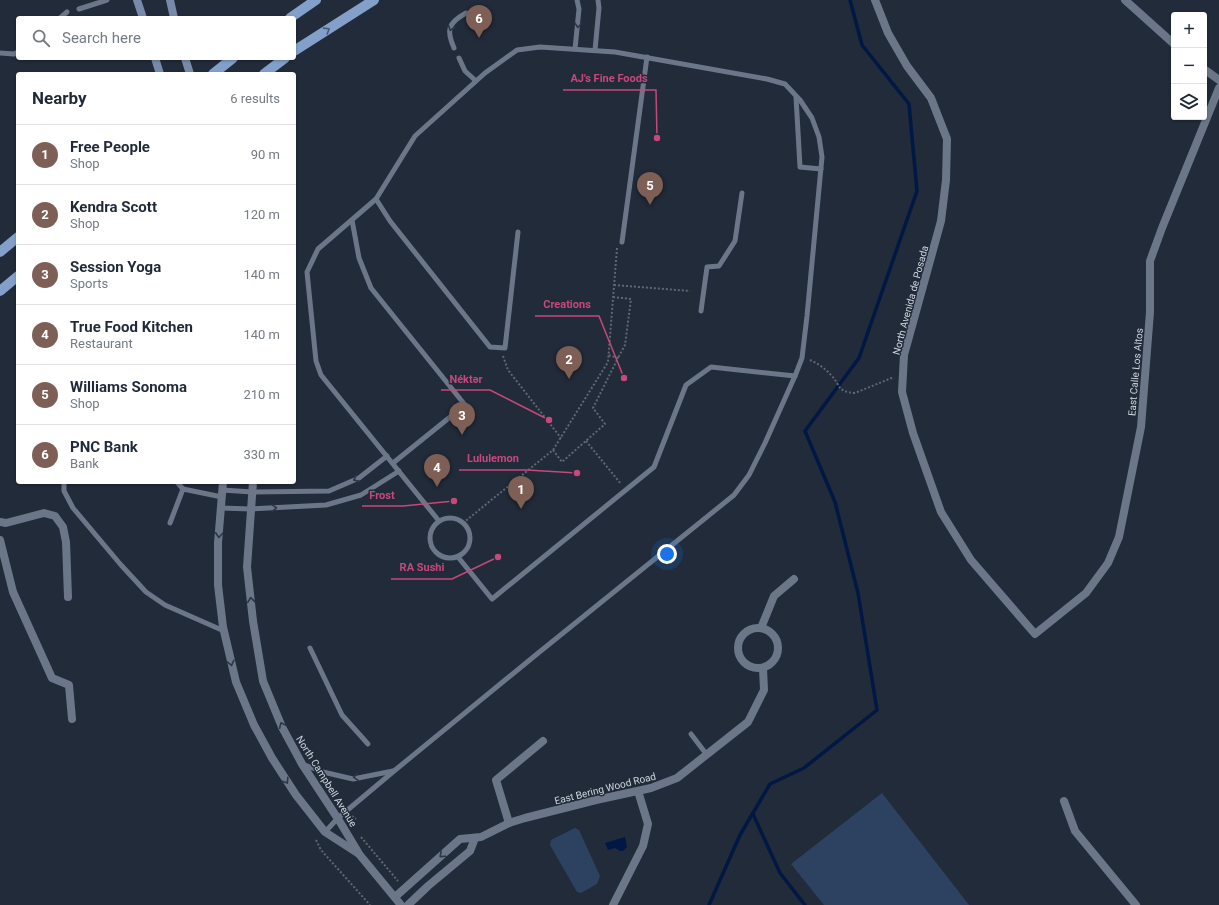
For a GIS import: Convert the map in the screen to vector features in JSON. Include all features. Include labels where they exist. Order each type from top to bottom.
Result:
[{"type":"main road","points":[[137,0],[142,16]]},
{"type":"main road","points":[[170,0],[174,16]]},
{"type":"main road","points":[[293,16],[316,0]]},
{"type":"main road","points":[[296,51],[374,0]]},
{"type":"main road","points":[[156,60],[159,72]]},
{"type":"main road","points":[[186,60],[189,72]]},
{"type":"main road","points":[[216,72],[231,60]]},
{"type":"main road","points":[[267,72],[282,60]]},
{"type":"main road","points":[[0,252],[16,239]]},
{"type":"main road","points":[[0,291],[16,278]]},
{"type":"street","name":"North Avenida de Posada","points":[[875,0],[888,33],[907,66],[931,98],[947,139],[946,180],[941,221],[904,355],[902,392],[913,433],[941,512],[971,560],[1035,634]]},
{"type":"street","points":[[1125,0],[1171,41]]},
{"type":"street","points":[[1207,71],[1219,80]]},
{"type":"street","name":"East Calle Los Altos","points":[[1035,634],[1086,593],[1108,563],[1119,537],[1141,427],[1150,312],[1150,261],[1219,88]]},
{"type":"street","name":"North Campbell Avenue","points":[[253,484],[247,567],[253,621],[263,681],[282,727],[302,764],[338,818],[359,854],[401,905]]},
{"type":"street","name":"North Campbell Avenue","points":[[222,490],[218,543],[218,585],[224,631],[236,682],[254,725],[272,758],[296,795],[325,832],[359,854]]},
{"type":"street","points":[[0,522],[44,514],[55,516],[63,526],[66,542],[68,597]]},
{"type":"street","points":[[0,540],[13,592],[52,678],[69,685],[72,719]]},
{"type":"street","points":[[761,628],[774,596],[794,579]]},
{"type":"street","points":[[761,628],[768,630],[777,640],[777,654],[774,660],[763,668],[750,667],[740,658],[738,645],[740,639],[750,630],[761,628]]},
{"type":"street","name":"East Bering Wood Road","points":[[475,838],[481,837],[509,823],[596,800],[651,788],[677,778],[748,722],[764,690],[763,668]]},
{"type":"street","points":[[509,823],[496,780],[543,741]]},
{"type":"street","points":[[613,905],[644,846],[648,824],[638,791]]},
{"type":"street","points":[[1064,800],[1075,831],[1136,905]]},
{"type":"street","points":[[395,897],[460,839],[475,838],[470,851],[408,905]]},
{"type":"lane","points":[[79,8],[107,0]]},
{"type":"lane","points":[[575,49],[579,9],[578,0]]},
{"type":"lane","points":[[595,50],[599,8],[598,0]]},
{"type":"lane","points":[[62,16],[67,12]]},
{"type":"lane","points":[[454,48],[449,37],[449,30],[455,19],[466,13]]},
{"type":"lane","points":[[325,832],[338,818],[394,771],[536,654],[734,495],[751,470],[802,358],[821,169],[822,157],[819,137],[812,118],[785,84],[767,79],[647,56],[616,52],[540,47],[517,50],[485,73],[415,136],[376,198],[318,249],[307,272],[316,361],[321,375],[439,521]]},
{"type":"lane","points":[[0,53],[16,53]]},
{"type":"lane","points":[[620,241],[647,56]]},
{"type":"lane","points":[[458,58],[465,71],[476,81]]},
{"type":"lane","points":[[796,97],[800,167],[821,169]]},
{"type":"lane","points":[[701,311],[707,267],[719,266],[735,241],[742,193]]},
{"type":"lane","points":[[376,198],[390,221],[490,347],[505,348],[518,232]]},
{"type":"lane","points":[[352,220],[359,258],[371,288],[465,405],[393,463]]},
{"type":"lane","points":[[458,557],[492,599],[654,467],[686,385],[711,366],[795,376]]},
{"type":"lane","points":[[179,484],[183,489],[252,492],[329,491],[359,478],[388,456]]},
{"type":"lane","points":[[221,508],[251,509],[326,505],[362,495],[399,471]]},
{"type":"lane","points":[[64,484],[64,491],[73,508],[146,592],[165,605],[224,631]]},
{"type":"lane","points":[[170,523],[183,489]]},
{"type":"lane","points":[[452,518],[463,523],[467,529],[470,535],[468,548],[458,557],[445,558],[439,556],[430,545],[431,532],[439,521],[452,518]]},
{"type":"lane","points":[[310,648],[342,715],[368,744]]},
{"type":"lane","points":[[690,734],[707,755]]},
{"type":"lane","points":[[302,764],[322,772],[353,778],[394,771]]},
{"type":"path","points":[[463,523],[553,450],[608,362],[614,285],[620,241]]},
{"type":"path","points":[[614,285],[690,291]]},
{"type":"path","points":[[553,450],[562,462],[605,424],[593,408],[625,345],[631,299],[613,297]]},
{"type":"path","points":[[500,348],[508,370],[561,438]]},
{"type":"path","points":[[608,355],[618,358]]},
{"type":"path","points":[[802,358],[812,360],[823,368],[831,375],[840,389],[848,393],[861,391],[903,374]]},
{"type":"path","points":[[586,441],[621,484]]},
{"type":"path","points":[[358,834],[395,877]]},
{"type":"path","points":[[316,840],[321,850],[370,905]]},
{"type":"shaded area","points":[[882,793],[969,905],[824,905],[791,864]]},
{"type":"shaded area","points":[[575,828],[579,830],[600,876],[597,884],[581,893],[577,892],[550,845],[551,840]]},
{"type":"shaded area","points":[[625,837],[627,847],[623,851],[615,848],[608,850],[605,843]]},
{"type":"waterway","points":[[709,905],[740,835],[770,784],[804,768],[877,710],[858,593],[835,502],[805,431],[859,358],[917,191],[909,104],[862,45],[850,0]]},
{"type":"waterway","points":[[753,814],[780,873],[805,905]]},
{"type":"place","name":"PNC Bank","points":[[479,38]]},
{"type":"place","name":"AJ's Fine Foods","points":[[657,138]]},
{"type":"place","name":"Williams Sonoma","points":[[650,205]]},
{"type":"place","name":"Creations","points":[[624,378]]},
{"type":"place","name":"Kendra Scott","points":[[569,379]]},
{"type":"place","name":"Néktər","points":[[549,420]]},
{"type":"place","name":"Session Yoga","points":[[462,435]]},
{"type":"place","name":"Lululemon","points":[[577,473]]},
{"type":"place","name":"True Food Kitchen","points":[[437,487]]},
{"type":"place","name":"Frost","points":[[454,501]]},
{"type":"place","name":"Free People","points":[[521,509]]},
{"type":"place","name":"RA Sushi","points":[[498,557]]}]
